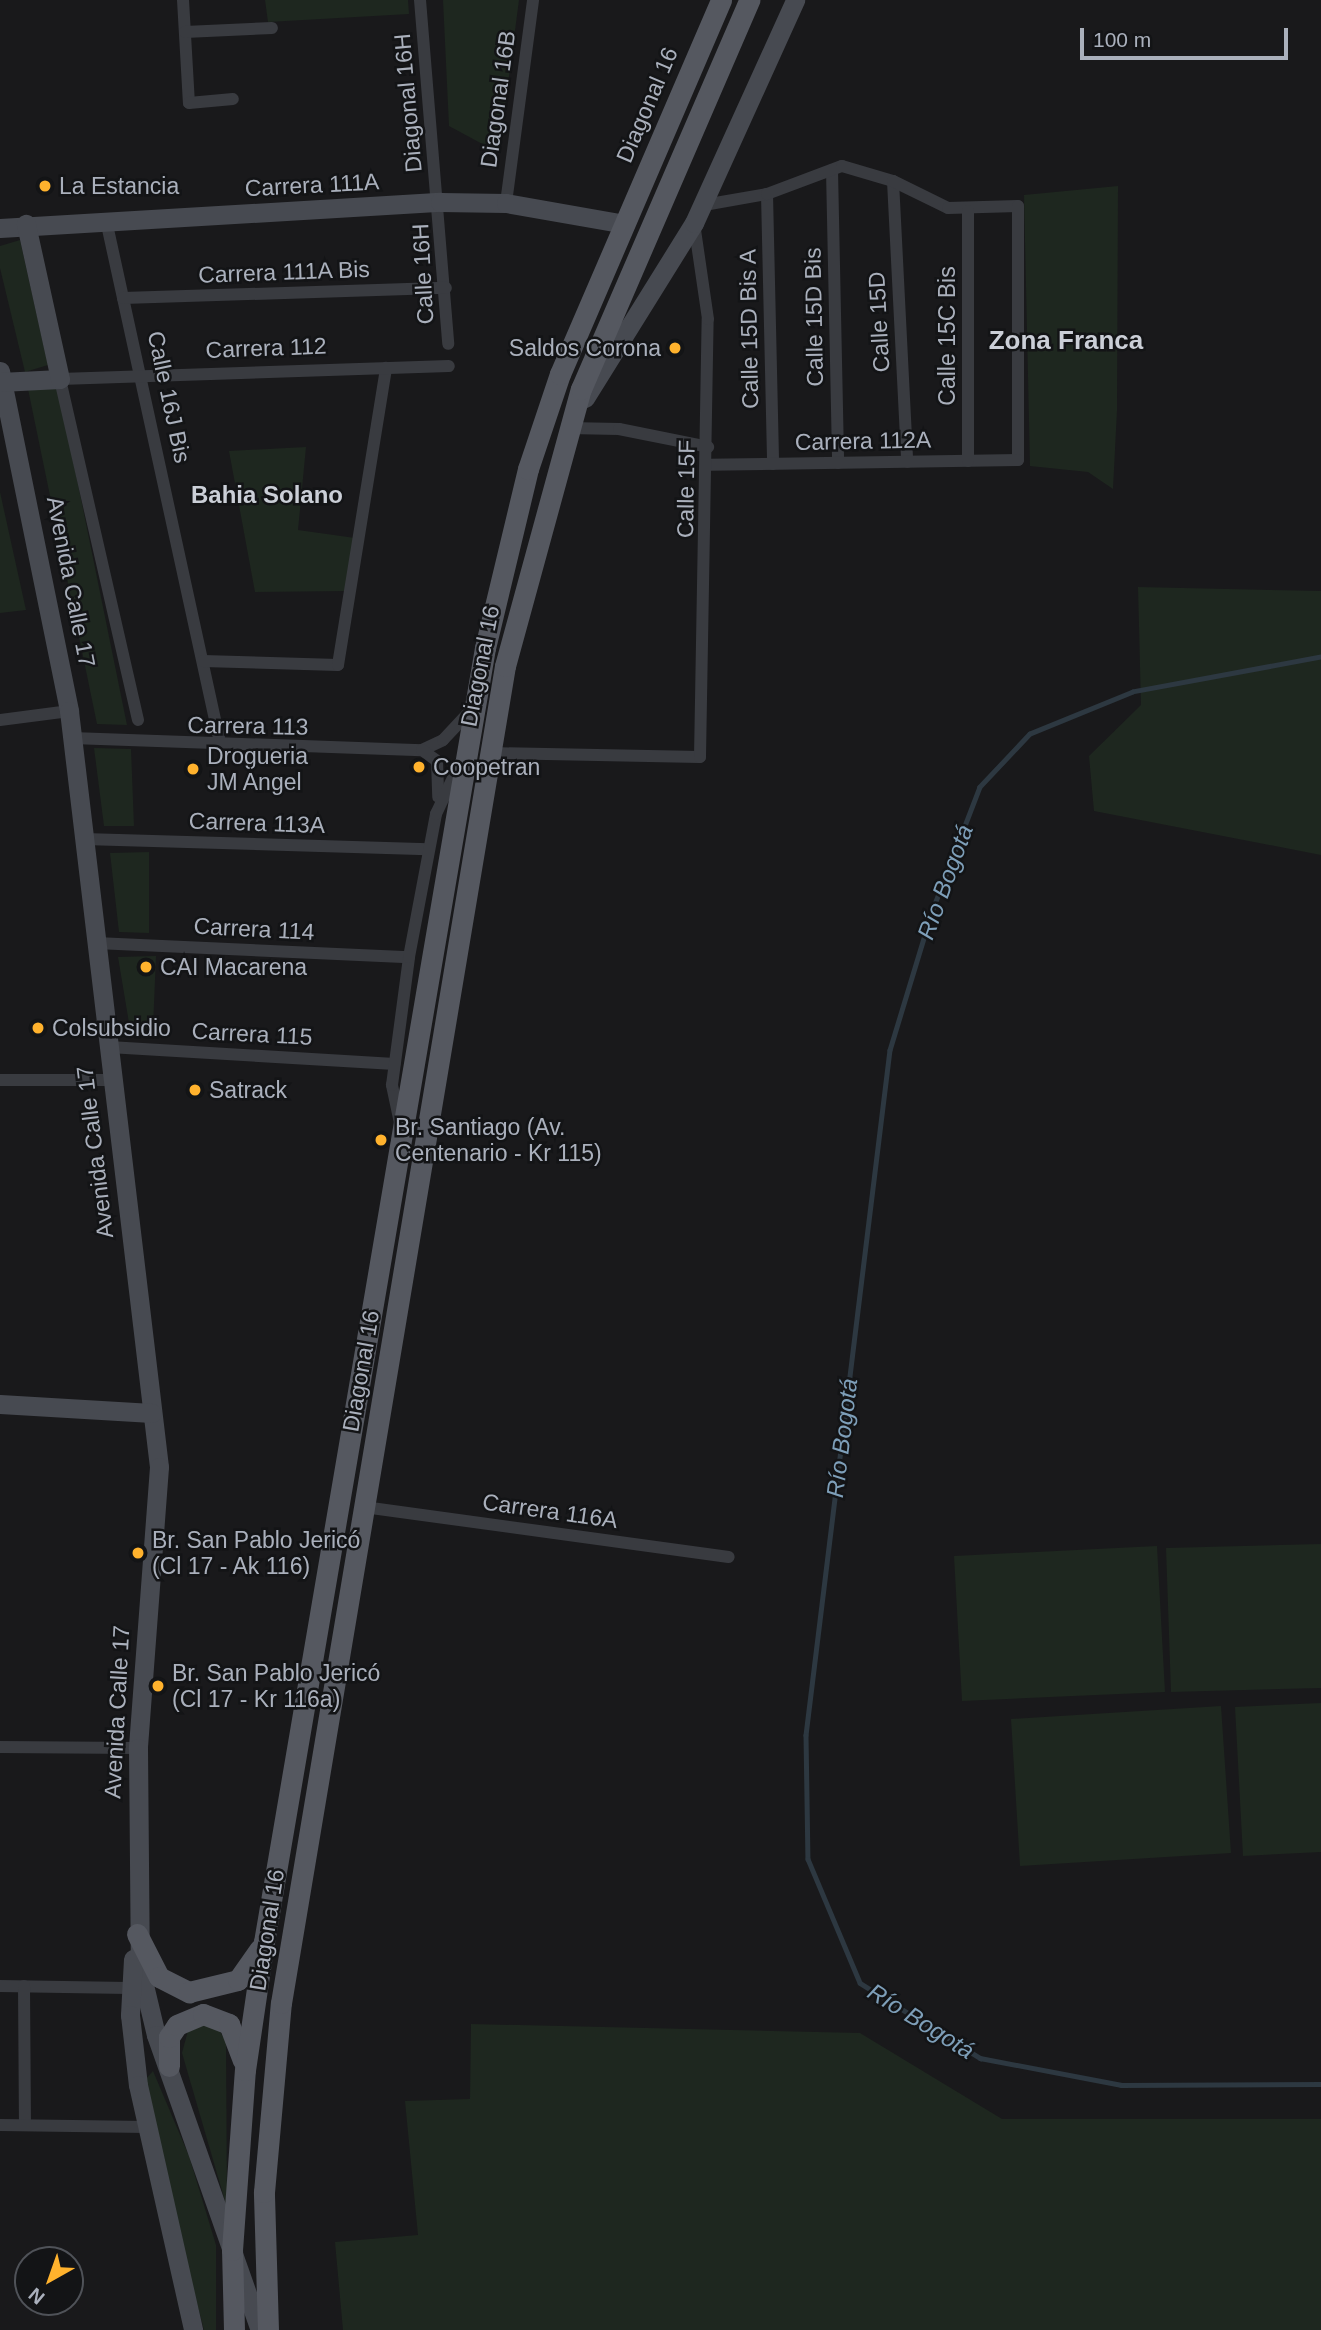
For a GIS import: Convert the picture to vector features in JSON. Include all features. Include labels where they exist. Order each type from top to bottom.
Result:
[{"type":"main road","name":"Diagonal 16","points":[[232,2250],[245,2070],[264,1942],[473,709],[534,450],[625,224],[721,0]]},
{"type":"main road","name":"Diagonal 16","points":[[268,2330],[263,2212],[273,2073],[489,753],[521,591],[568,428],[749,0]]},
{"type":"main road","name":"Diagonal 16","points":[[568,428],[704,205],[795,0]]},
{"type":"main road","name":"Carrera 111A","points":[[0,228],[26,224],[440,202],[506,203],[625,224]]},
{"type":"main road","points":[[26,224],[60,379]]},
{"type":"main road","name":"Carrera 112","points":[[1,379],[60,379]]},
{"type":"main road","name":"Avenida Calle 17","points":[[1,379],[69,711],[152,1413],[158,1485],[138,1748],[137,1934],[129,1988],[136,2072],[193,2330]]},
{"type":"main road","points":[[0,1404],[152,1413]]},
{"type":"main road","points":[[137,1934],[159,1977],[189,1992],[215,1991],[238,1980],[264,1942]]},
{"type":"main road","name":"Avenida Calle 17","points":[[137,1934],[147,2002],[260,2330]]},
{"type":"main road","points":[[136,2072],[148,2064],[169,2066],[173,2031],[203,2014],[229,2024],[245,2070]]},
{"type":"main road","name":"Avenida Calle 17","points":[[232,2250],[234,2330]]},
{"type":"street","points":[[183,0],[189,103],[233,99]]},
{"type":"street","name":"Diagonal 16H","points":[[419,0],[440,202]]},
{"type":"street","name":"Diagonal 16B","points":[[506,203],[533,0]]},
{"type":"street","points":[[185,32],[272,28]]},
{"type":"street","points":[[704,205],[766,194],[832,170],[853,167],[893,181],[948,208],[968,211]]},
{"type":"street","name":"Calle 15D Bis","points":[[832,170],[838,463]]},
{"type":"street","name":"Calle 15D","points":[[893,181],[907,462]]},
{"type":"street","name":"Calle 15D Bis A","points":[[766,194],[773,464]]},
{"type":"street","name":"Calle 16H","points":[[440,202],[448,344]]},
{"type":"street","name":"Carrera 112A","points":[[709,465],[1017,460],[1018,206],[968,211]]},
{"type":"street","name":"Calle 15C Bis","points":[[968,211],[968,461]]},
{"type":"street","name":"Calle 16J Bis","points":[[106,220],[222,747]]},
{"type":"street","name":"Calle 15F","points":[[489,753],[700,757],[709,465],[708,319],[694,223]]},
{"type":"street","name":"Carrera 111A Bis","points":[[123,298],[446,288]]},
{"type":"street","name":"Carrera 112","points":[[60,379],[449,366]]},
{"type":"street","points":[[203,661],[338,666],[386,368]]},
{"type":"street","points":[[60,379],[138,720]]},
{"type":"street","points":[[568,428],[619,429],[708,447]]},
{"type":"street","points":[[436,814],[440,771],[422,750],[443,740],[473,709]]},
{"type":"street","points":[[0,720],[69,711]]},
{"type":"street","name":"Carrera 113","points":[[72,738],[222,747],[422,750]]},
{"type":"street","name":"Diagonal 16","points":[[401,1124],[394,1064],[409,957],[436,814],[466,753]]},
{"type":"street","name":"Carrera 113A","points":[[84,839],[428,849]]},
{"type":"street","name":"Carrera 114","points":[[96,943],[409,957]]},
{"type":"street","name":"Carrera 115","points":[[108,1047],[394,1064]]},
{"type":"street","points":[[0,1080],[113,1080]]},
{"type":"street","name":"Carrera 116A","points":[[364,1507],[729,1557]]},
{"type":"street","points":[[0,1747],[138,1748]]},
{"type":"street","points":[[0,1986],[129,1988]]},
{"type":"street","points":[[24,1986],[24,2125]]},
{"type":"street","points":[[0,2125],[147,2127]]},
{"type":"shaded area","points":[[265,0],[408,0],[409,14],[268,22]]},
{"type":"shaded area","points":[[443,0],[519,0],[499,153],[449,126]]},
{"type":"shaded area","points":[[1118,186],[1117,410],[1113,489],[1088,472],[1030,466],[1024,195]]},
{"type":"shaded area","points":[[20,240],[48,365],[25,372],[0,268],[0,246]]},
{"type":"shaded area","points":[[58,386],[127,725],[97,724],[28,389]]},
{"type":"shaded area","points":[[306,447],[298,530],[355,538],[347,591],[255,592],[229,451]]},
{"type":"shaded area","points":[[0,492],[26,610],[0,613]]},
{"type":"shaded area","points":[[1138,587],[1321,591],[1321,855],[1094,811],[1089,756],[1141,705]]},
{"type":"shaded area","points":[[94,748],[131,749],[134,826],[104,826]]},
{"type":"shaded area","points":[[149,852],[149,933],[119,932],[110,853]]},
{"type":"shaded area","points":[[156,956],[153,1028],[130,1029],[118,957]]},
{"type":"shaded area","points":[[1321,1544],[1321,1688],[1171,1692],[1166,1548]]},
{"type":"shaded area","points":[[1157,1546],[1165,1692],[962,1701],[954,1556]]},
{"type":"shaded area","points":[[1321,1703],[1321,1852],[1243,1856],[1235,1707]]},
{"type":"shaded area","points":[[1221,1706],[1231,1853],[1020,1866],[1011,1719]]},
{"type":"shaded area","points":[[190,2023],[217,2027],[226,2041],[227,2208],[182,2053]]},
{"type":"shaded area","points":[[471,2024],[860,2033],[1002,2119],[1321,2119],[1321,2330],[343,2330],[335,2242],[418,2235],[405,2101],[470,2099]]},
{"type":"shaded area","points":[[153,2071],[189,2156],[216,2245],[216,2330],[204,2330],[171,2204],[145,2080]]},
{"type":"waterway","name":"Río Bogotá","points":[[1321,657],[1133,692],[1030,734],[980,787],[932,912],[890,1050],[806,1735],[808,1859],[860,1983],[980,2058],[1121,2085],[1321,2084]]},
{"type":"place","name":"La Estancia","points":[[45,186]]},
{"type":"place","name":"Saldos Corona","points":[[675,348]]},
{"type":"place","name":"Coopetran","points":[[419,767]]},
{"type":"place","name":"Drogueria JM Angel","points":[[193,769]]},
{"type":"place","name":"CAI Macarena","points":[[146,967]]},
{"type":"place","name":"Colsubsidio","points":[[38,1028]]},
{"type":"place","name":"Satrack","points":[[195,1090]]},
{"type":"place","name":"Br. Santiago (Av. Centenario - Kr 115)","points":[[381,1140]]},
{"type":"place","name":"Br. San Pablo Jericó (Cl 17 - Ak 116)","points":[[138,1553]]},
{"type":"place","name":"Br. San Pablo Jericó (Cl 17 - Kr 116a)","points":[[158,1686]]},
{"type":"district","name":"Zona Franca","points":[[1066,341]]},
{"type":"district","name":"Bahia Solano","points":[[267,495]]}]
